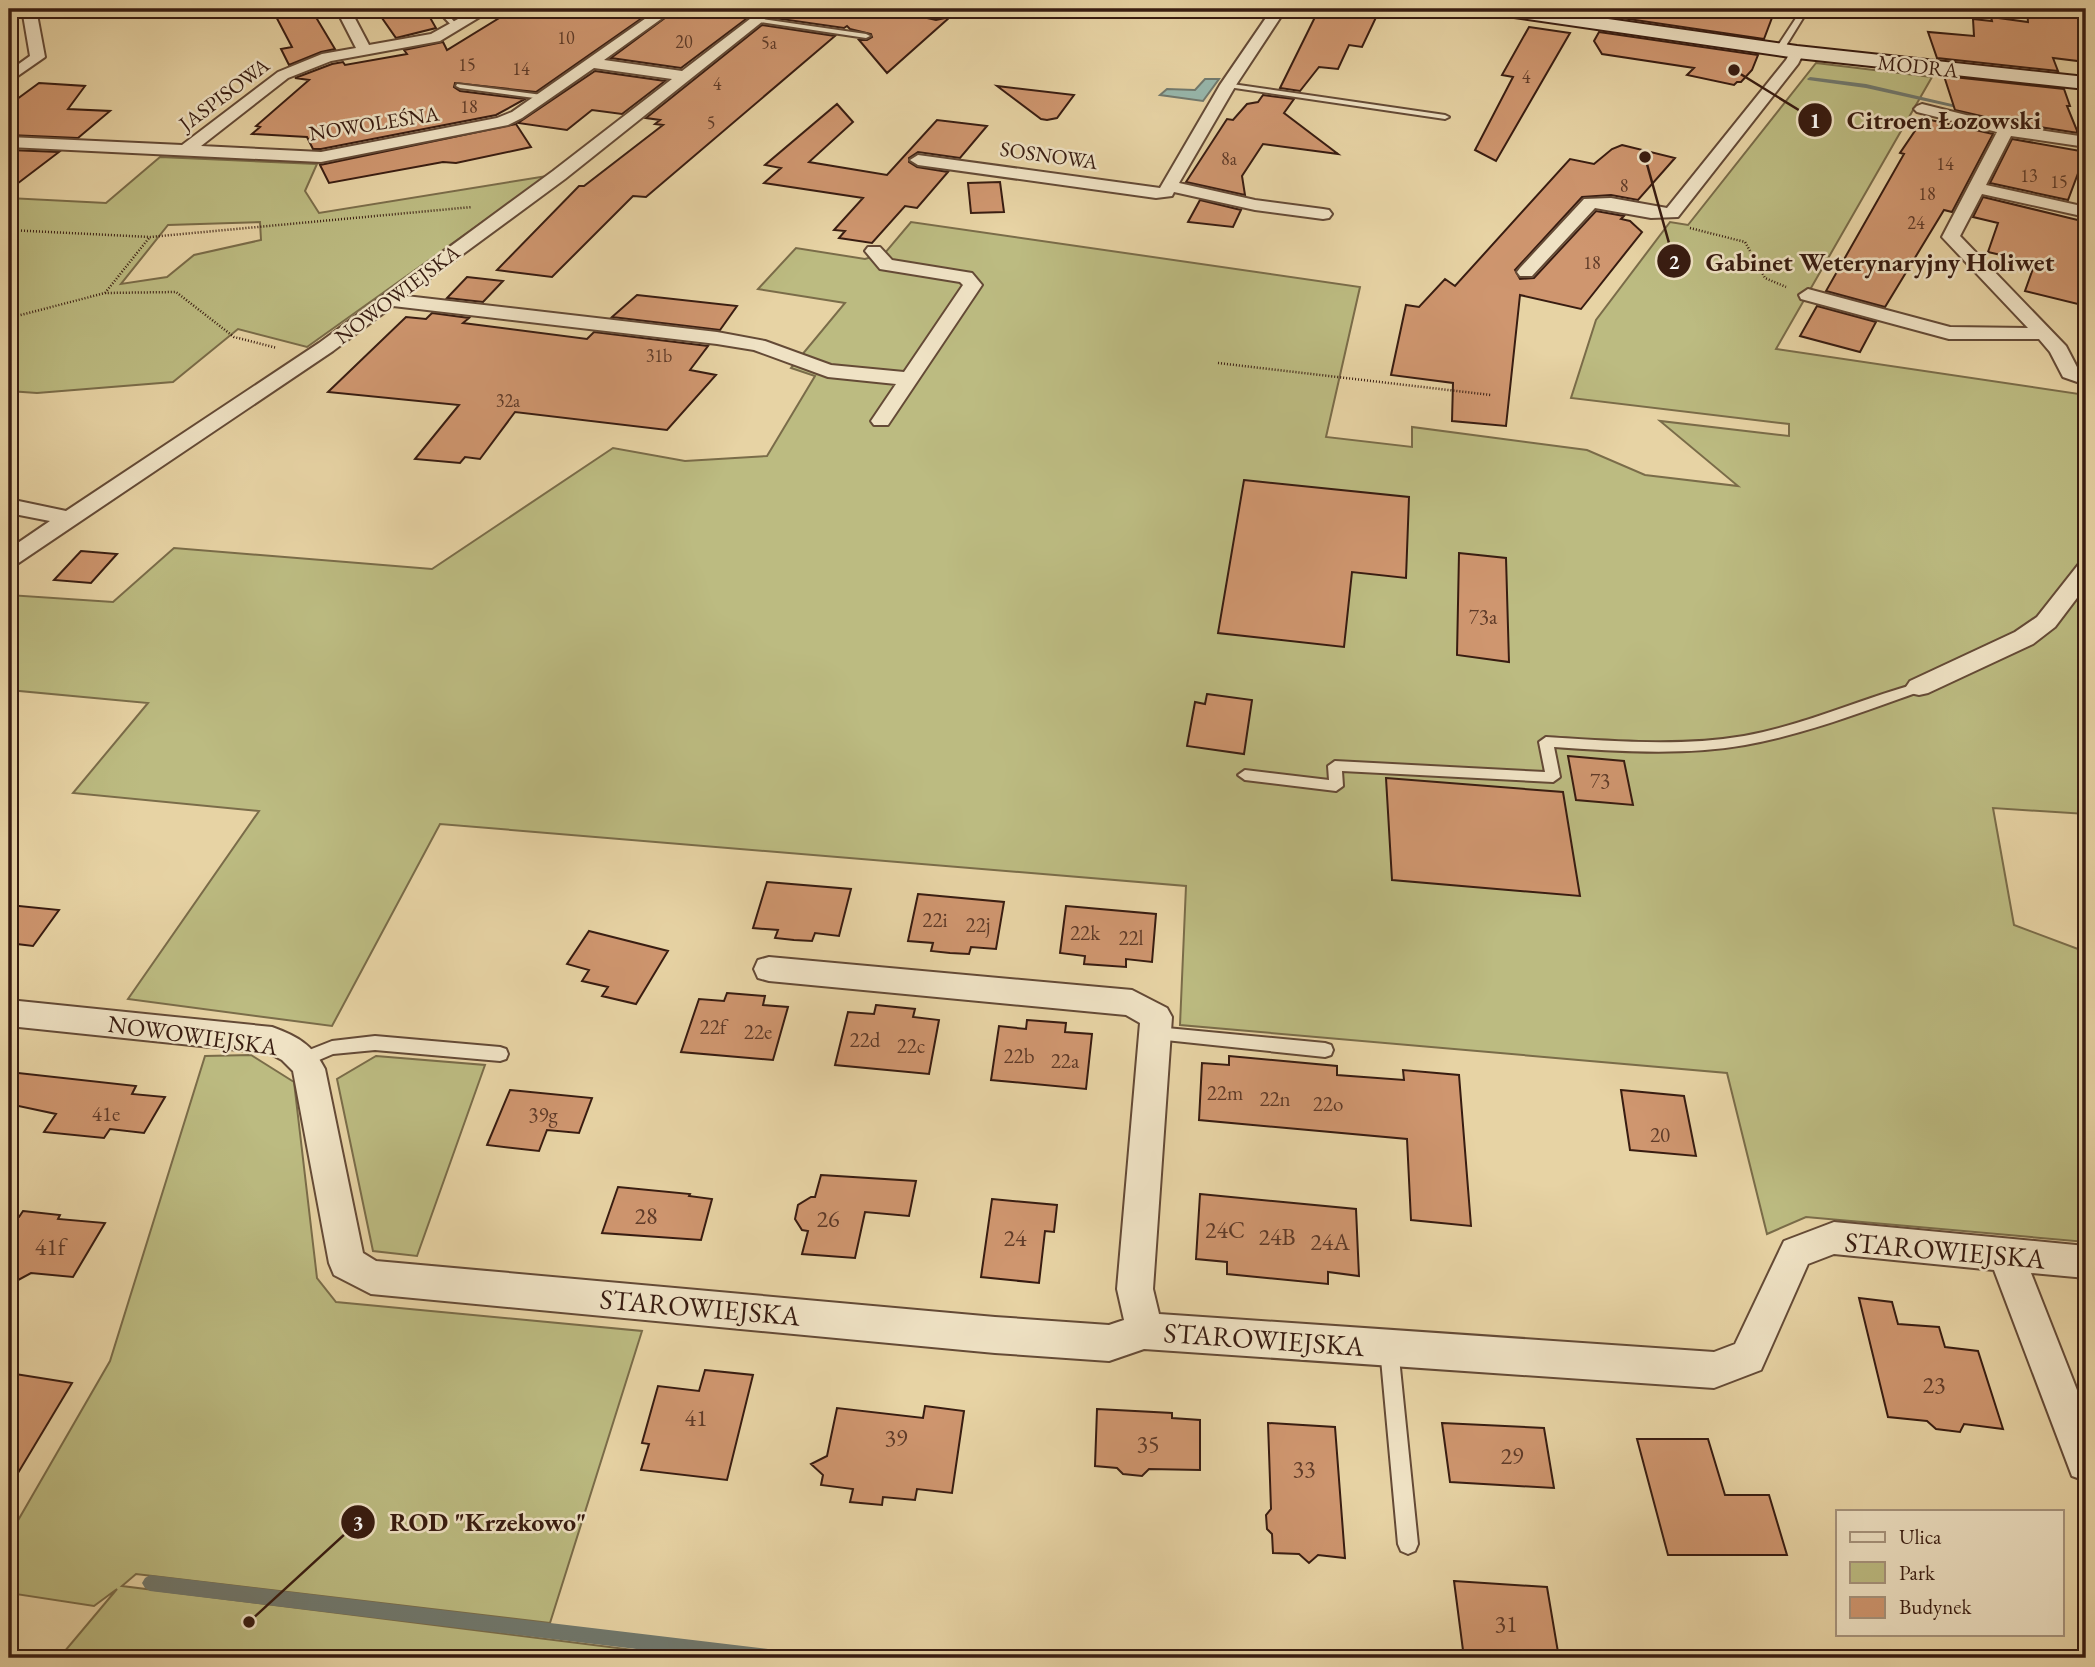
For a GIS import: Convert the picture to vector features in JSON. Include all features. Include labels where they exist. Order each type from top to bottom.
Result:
[{"type":"street","points":[[343,9],[365,51]]},
{"type":"street","name":"JASPISOWA","points":[[186,150],[283,75],[321,59],[435,38],[486,9]]},
{"type":"street","name":"NOWOLEŚNA","points":[[9,142],[333,156],[502,122],[668,9]]},
{"type":"street","name":"NOWOWIEJSKA","points":[[9,559],[312,358],[559,175],[771,9]]},
{"type":"street","points":[[920,9],[937,13],[952,10]]},
{"type":"street","points":[[1169,186],[1228,85],[1279,9]]},
{"type":"street","name":"MODRA","points":[[1500,9],[1749,46],[2086,83]]},
{"type":"street","points":[[9,78],[38,57],[30,16]]},
{"type":"street","points":[[1526,272],[1590,203],[1602,201],[1659,215],[1672,213],[1793,61],[1790,51]]},
{"type":"street","points":[[592,62],[683,76]]},
{"type":"street","points":[[1922,109],[2006,130],[2086,142]]},
{"type":"street","points":[[2006,130],[1952,239],[2059,350],[2070,373],[2086,379]]},
{"type":"street","name":"SOSNOWA","points":[[919,159],[1156,193],[1166,192],[1169,186],[1255,205],[1323,214]]},
{"type":"street","points":[[1978,188],[2086,212]]},
{"type":"street","points":[[874,251],[886,265],[967,277],[973,285],[881,421]]},
{"type":"street","points":[[1808,295],[1949,333],[2044,333]]},
{"type":"street","points":[[388,300],[718,338],[758,345],[828,371],[909,379]]},
{"type":"street","points":[[9,506],[68,518]]},
{"type":"street","points":[[1919,688],[2024,638],[2046,622],[2086,570]]},
{"type":"street","points":[[769,970],[1132,1003],[1156,1017],[1135,1289],[1144,1331]]},
{"type":"street","name":"NOWOWIEJSKA","points":[[9,1013],[272,1040],[293,1049],[304,1059],[309,1069],[347,1263],[371,1277]]},
{"type":"street","name":"STAROWIEJSKA","points":[[371,1277],[995,1335],[1109,1343],[1144,1331],[1714,1370],[1748,1357],[1796,1252],[1834,1238],[2086,1262]]},
{"type":"street","points":[[2007,1256],[2086,1462]]},
{"type":"lane","points":[[439,9],[456,27]]},
{"type":"lane","points":[[1790,51],[1783,44],[1805,10]]},
{"type":"lane","points":[[755,20],[866,36]]},
{"type":"lane","points":[[1228,85],[1445,117]]},
{"type":"lane","points":[[460,86],[542,97]]},
{"type":"lane","points":[[1245,775],[1336,786],[1335,766],[1553,777],[1546,741],[1618,747],[1681,747],[1744,740],[1798,727],[1919,688]]},
{"type":"lane","points":[[1156,1033],[1325,1050]]},
{"type":"lane","points":[[304,1059],[332,1048],[375,1043],[500,1054]]},
{"type":"lane","points":[[1389,1347],[1408,1544]]},
{"type":"path","points":[[9,230],[150,237],[468,207],[504,214]]},
{"type":"path","points":[[1665,214],[1681,226],[1745,242],[1765,278],[1808,295]]},
{"type":"path","points":[[104,293],[150,237]]},
{"type":"path","points":[[9,318],[104,293],[176,292],[234,337],[312,358]]},
{"type":"path","points":[[1218,363],[1491,395]]},
{"type":"green space","points":[[1816,63],[1932,77],[1776,349],[2086,395],[2086,814],[1993,808],[2014,925],[2086,952],[2086,1242],[1806,1217],[1767,1234],[1727,1073],[1180,1025],[1186,886],[440,824],[332,1026],[128,999],[259,811],[73,793],[148,703],[9,690],[9,595],[113,602],[174,548],[432,569],[613,448],[685,461],[767,456],[815,376],[791,368],[845,303],[758,289],[796,248],[865,259],[885,253],[911,222],[1360,287],[1326,437],[1412,447],[1412,427],[1587,450],[1645,475],[1738,486],[1660,421],[1789,436],[1789,424],[1571,398],[1596,320],[1670,222],[1688,225]]},
{"type":"green space","points":[[160,157],[317,164],[305,191],[319,213],[547,176],[307,347],[238,329],[173,382],[37,393],[9,391],[9,198],[106,203]],"holes":[[[260,222],[261,240],[194,255],[167,277],[121,284],[168,225]]]},
{"type":"green space","points":[[251,1055],[294,1082],[317,1278],[336,1302],[642,1331],[550,1623],[136,1574],[122,1586],[697,1658],[59,1658],[117,1589],[94,1606],[9,1593],[9,1536],[110,1361],[205,1056]]},
{"type":"green space","points":[[376,1056],[485,1065],[417,1256],[373,1251],[337,1079]]},
{"type":"water","points":[[1205,79],[1219,79],[1203,101],[1160,95],[1167,89],[1195,90]]},
{"type":"building","points":[[272,9],[311,9],[335,49],[289,65],[281,49],[292,47]]},
{"type":"building","points":[[514,9],[655,9],[536,92],[455,83],[454,87],[460,91],[525,99],[496,115],[321,149],[313,149],[307,137],[252,134],[260,127],[256,126],[309,80],[295,78],[332,64],[343,62],[345,65],[407,54],[404,50],[443,42],[447,50]]},
{"type":"building","points":[[677,9],[750,16],[681,68],[611,58]]},
{"type":"building","points":[[792,9],[910,9],[914,15],[936,20],[950,17],[887,73],[859,40],[867,40],[872,37],[871,34],[847,26],[844,28],[774,18]]},
{"type":"building","points":[[1319,9],[1380,9],[1362,47],[1349,45],[1338,69],[1319,67],[1300,91],[1280,88]]},
{"type":"building","points":[[1613,9],[1699,9],[1732,14],[1734,10],[1773,15],[1764,39],[1608,16]]},
{"type":"building","points":[[2027,9],[2086,10],[2086,62],[2053,58],[2058,71],[1937,58],[1928,32],[1974,36],[1973,19],[1992,21],[1991,17],[2028,22]]},
{"type":"building","points":[[413,13],[418,16],[428,14],[436,28],[396,38],[382,18]]},
{"type":"building","points":[[762,25],[835,36],[646,197],[633,196],[552,277],[497,270],[579,186],[584,186],[663,125],[655,124],[660,120],[646,118]]},
{"type":"building","points":[[1529,27],[1570,33],[1496,161],[1475,150],[1513,77],[1502,75]]},
{"type":"building","points":[[1599,32],[1758,55],[1752,70],[1741,82],[1734,85],[1687,75],[1694,68],[1602,54],[1594,41]]},
{"type":"building","points":[[595,71],[665,81],[622,114],[592,110],[567,130],[518,123]]},
{"type":"building","points":[[1944,76],[2064,89],[2070,106],[2067,106],[2078,133],[2007,122],[1955,110]]},
{"type":"building","points":[[39,83],[85,86],[68,109],[110,111],[78,138],[9,135],[9,105]]},
{"type":"building","points":[[997,86],[1074,95],[1057,118],[1047,120],[1041,119]]},
{"type":"building","points":[[1263,95],[1294,99],[1284,113],[1338,154],[1263,144],[1242,176],[1245,195],[1186,182],[1227,119],[1233,120],[1247,104],[1258,102]]},
{"type":"building","points":[[837,104],[853,122],[809,162],[887,175],[937,120],[987,126],[960,158],[918,152],[909,158],[909,162],[917,167],[948,172],[917,208],[905,206],[872,243],[839,238],[845,231],[834,230],[863,198],[764,183],[781,168],[765,165]]},
{"type":"building","points":[[1926,119],[1993,134],[1952,212],[1944,210],[1885,307],[1826,291],[1904,154],[1900,153],[1921,122]]},
{"type":"building","points":[[516,124],[531,147],[456,163],[443,162],[329,183],[320,165]]},
{"type":"building","points":[[2012,139],[2086,152],[2068,200],[1990,183]]},
{"type":"building","points":[[1622,145],[1675,158],[1638,200],[1611,195],[1582,197],[1515,270],[1520,279],[1534,278],[1596,211],[1624,216],[1621,219],[1630,221],[1642,232],[1581,309],[1520,295],[1506,426],[1452,421],[1453,383],[1391,375],[1406,305],[1419,307],[1445,279],[1455,286],[1570,159],[1594,164],[1612,149]]},
{"type":"building","points":[[9,150],[59,152],[9,190]]},
{"type":"building","points":[[1000,182],[1004,212],[971,213],[968,183]]},
{"type":"building","points":[[1983,197],[2086,222],[2086,306],[2025,291],[2035,263],[1988,252],[1998,223],[1973,217]]},
{"type":"building","points":[[1200,200],[1241,210],[1233,227],[1188,222]]},
{"type":"building","points":[[467,277],[503,281],[483,302],[447,298]]},
{"type":"building","points":[[637,295],[737,306],[720,330],[612,317]]},
{"type":"building","points":[[1817,306],[1876,322],[1860,352],[1800,336]]},
{"type":"building","points":[[432,313],[469,318],[463,323],[587,339],[594,332],[708,346],[690,370],[716,375],[667,430],[515,412],[480,459],[465,457],[460,463],[415,459],[459,405],[328,392],[406,317],[426,319]]},
{"type":"building","points":[[1244,480],[1409,497],[1406,578],[1352,572],[1344,647],[1218,633]]},
{"type":"building","points":[[81,551],[117,554],[91,583],[54,580]]},
{"type":"building","points":[[1459,553],[1506,558],[1509,662],[1457,655]]},
{"type":"building","points":[[1207,694],[1252,700],[1244,754],[1187,746],[1195,702],[1205,704]]},
{"type":"building","points":[[1568,756],[1624,761],[1633,805],[1576,800]]},
{"type":"building","points":[[1386,778],[1563,792],[1580,896],[1392,880]]},
{"type":"building","points":[[767,882],[851,889],[839,936],[815,933],[812,941],[794,940],[775,938],[778,930],[753,928]]},
{"type":"building","points":[[918,894],[1004,902],[996,949],[971,947],[969,954],[950,953],[931,951],[933,943],[908,941]]},
{"type":"building","points":[[9,905],[59,910],[33,946],[9,943]]},
{"type":"building","points":[[1066,906],[1156,914],[1152,962],[1126,959],[1126,967],[1084,964],[1085,956],[1060,953]]},
{"type":"building","points":[[589,931],[668,951],[636,1004],[602,996],[608,987],[582,981],[589,970],[567,964]]},
{"type":"building","points":[[727,993],[765,996],[763,1005],[788,1007],[773,1060],[681,1052],[699,999],[724,1001]]},
{"type":"building","points":[[876,1005],[915,1009],[913,1017],[939,1020],[929,1074],[835,1065],[848,1012],[874,1014]]},
{"type":"building","points":[[1027,1020],[1066,1023],[1065,1032],[1092,1034],[1086,1089],[991,1080],[999,1026],[1026,1029]]},
{"type":"building","points":[[1229,1056],[1337,1066],[1337,1075],[1404,1080],[1403,1070],[1459,1075],[1471,1226],[1411,1220],[1407,1139],[1199,1120],[1202,1063],[1229,1065]]},
{"type":"building","points":[[9,1072],[136,1086],[132,1094],[165,1097],[144,1133],[110,1129],[104,1138],[44,1132],[56,1114],[9,1104]]},
{"type":"building","points":[[510,1090],[592,1098],[579,1133],[547,1130],[539,1151],[487,1145]]},
{"type":"building","points":[[1621,1090],[1684,1096],[1696,1156],[1630,1150]]},
{"type":"building","points":[[821,1175],[916,1181],[909,1216],[865,1212],[855,1258],[802,1254],[808,1231],[802,1230],[795,1219],[798,1205],[815,1197]]},
{"type":"building","points":[[618,1187],[690,1194],[689,1196],[712,1199],[701,1240],[602,1233]]},
{"type":"building","points":[[1200,1194],[1356,1209],[1359,1276],[1328,1272],[1328,1284],[1227,1274],[1227,1262],[1196,1259]]},
{"type":"building","points":[[992,1199],[1057,1205],[1054,1232],[1045,1231],[1039,1283],[981,1277]]},
{"type":"building","points":[[23,1211],[60,1215],[58,1219],[105,1223],[73,1277],[31,1273],[9,1285],[9,1216],[19,1217]]},
{"type":"building","points":[[1859,1298],[1892,1302],[1898,1324],[1939,1327],[1945,1347],[1978,1351],[2003,1429],[1964,1424],[1960,1432],[1936,1429],[1927,1421],[1888,1417]]},
{"type":"building","points":[[705,1370],[753,1375],[727,1480],[641,1470],[649,1444],[642,1443],[658,1386],[699,1391]]},
{"type":"building","points":[[9,1373],[72,1383],[9,1488]]},
{"type":"building","points":[[925,1406],[964,1411],[952,1493],[917,1489],[915,1500],[883,1497],[882,1505],[850,1502],[853,1489],[821,1485],[823,1475],[811,1464],[827,1456],[837,1408],[923,1418]]},
{"type":"building","points":[[1097,1409],[1172,1413],[1172,1418],[1200,1420],[1200,1470],[1149,1469],[1142,1476],[1123,1474],[1117,1468],[1095,1466]]},
{"type":"building","points":[[1268,1423],[1335,1427],[1345,1558],[1318,1555],[1309,1563],[1299,1554],[1273,1553],[1272,1534],[1267,1529],[1266,1515],[1271,1509]]},
{"type":"building","points":[[1442,1423],[1544,1428],[1554,1488],[1450,1482]]},
{"type":"building","points":[[1637,1439],[1708,1439],[1725,1495],[1769,1495],[1787,1555],[1668,1555]]},
{"type":"building","points":[[1454,1581],[1547,1587],[1559,1658],[1464,1658]]},
{"type":"waterway","points":[[1810,79],[1866,86],[1966,108]]},
{"type":"waterway","points":[[2063,128],[2086,131]]},
{"type":"waterway","points":[[150,1583],[776,1658]]},
{"type":"place","name":"Citroen Łozowski","points":[[1734,70]]},
{"type":"place","name":"Gabinet Weterynaryjny Holiwet","points":[[1645,157]]},
{"type":"place","name":"ROD \"Krzekowo\"","points":[[249,1622]]}]
